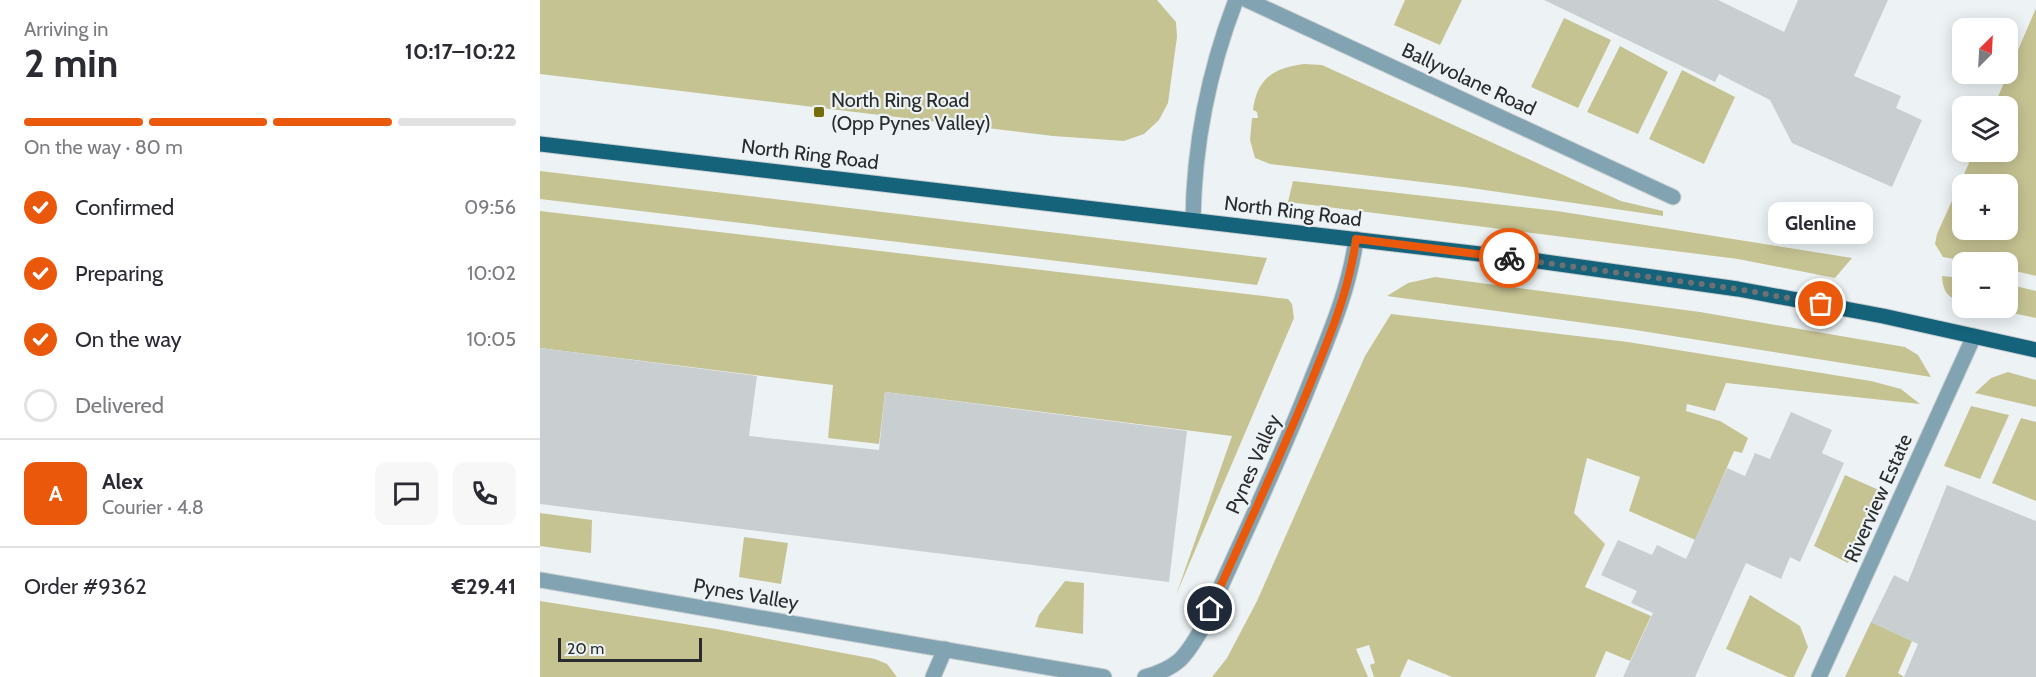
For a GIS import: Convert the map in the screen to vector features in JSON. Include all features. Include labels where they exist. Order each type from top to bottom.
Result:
[{"type":"main road","name":"North Ring Road","points":[[540,144],[1356,239],[1738,289],[1974,336],[2036,351]]},
{"type":"street","points":[[1193,220],[1198,146],[1216,60],[1236,0]]},
{"type":"street","name":"Ballyvolane Road","points":[[1247,0],[1674,197]]},
{"type":"street","name":"Pynes Valley","points":[[1145,677],[1167,671],[1186,656],[1201,630],[1289,436],[1344,300],[1351,274],[1356,239]]},
{"type":"street","name":"Riverview Estate","points":[[1819,677],[1974,336]]},
{"type":"street","name":"Pynes Valley","points":[[540,580],[1104,677]]},
{"type":"street","points":[[933,677],[945,649]]},
{"type":"shaded area","points":[[540,0],[1157,0],[1176,22],[1177,37],[1168,103],[1159,120],[1144,134],[1124,141],[1053,136],[540,74]]},
{"type":"shaded area","points":[[1405,0],[1462,0],[1440,45],[1394,25]]},
{"type":"shaded area","points":[[2036,8],[2036,276],[2018,272],[2018,252],[1952,252],[1952,259],[1943,257],[1935,244],[1952,201],[1952,240],[2018,240],[2018,174],[1964,174],[1969,162],[2018,162],[2018,96],[1998,96],[2003,84],[2018,84],[2018,50]]},
{"type":"shaded area","points":[[1564,18],[1611,40],[1578,108],[1531,87]]},
{"type":"shaded area","points":[[1620,46],[1668,72],[1638,134],[1587,112]]},
{"type":"shaded area","points":[[1304,64],[1322,65],[1621,201],[1663,211],[1663,216],[1464,187],[1270,164],[1255,158],[1250,140],[1252,118],[1258,118],[1257,112],[1253,110],[1258,90],[1269,76],[1276,72]]},
{"type":"shaded area","points":[[1682,70],[1735,97],[1704,164],[1649,139]]},
{"type":"shaded area","points":[[540,171],[1267,258],[1257,285],[540,199]]},
{"type":"shaded area","points":[[1293,181],[1557,211],[1852,258],[1835,278],[1738,259],[1288,202]]},
{"type":"shaded area","points":[[540,211],[1288,299],[1292,304],[1294,318],[1176,595],[1232,436],[885,392],[879,444],[828,438],[833,385],[540,348]]},
{"type":"shaded area","points":[[1942,276],[1952,277],[1952,297],[1947,293],[1943,286]]},
{"type":"shaded area","points":[[1435,277],[1700,312],[1905,347],[1918,355],[1931,377],[1629,329],[1387,296],[1408,283]]},
{"type":"shaded area","points":[[2018,287],[2036,291],[2036,318],[2018,314]]},
{"type":"shaded area","points":[[1391,314],[1628,342],[1871,381],[1901,389],[1920,404],[1726,383],[1715,411],[1687,404],[1686,411],[1720,421],[1748,438],[1742,453],[1734,451],[1704,520],[1700,542],[1629,511],[1640,477],[1587,458],[1574,513],[1605,544],[1585,587],[1651,616],[1630,661],[1606,651],[1595,677],[1452,677],[1408,659],[1400,677],[1374,677],[1370,665],[1375,663],[1369,645],[1356,649],[1368,677],[1212,677],[1227,658],[1257,601],[1365,356]]},
{"type":"shaded area","points":[[2008,372],[2036,380],[2036,407],[1975,393],[1991,378]]},
{"type":"shaded area","points":[[1971,406],[2009,415],[1980,479],[1944,466]]},
{"type":"shaded area","points":[[2021,418],[2036,422],[2036,501],[1992,483]]},
{"type":"shaded area","points":[[1845,475],[1881,491],[1848,563],[1814,546]]},
{"type":"shaded area","points":[[540,513],[592,520],[591,553],[540,546]]},
{"type":"shaded area","points":[[744,537],[788,543],[781,584],[739,577]]},
{"type":"shaded area","points":[[1065,581],[1084,583],[1083,634],[1035,627],[1039,615]]},
{"type":"shaded area","points":[[1750,595],[1800,626],[1808,647],[1794,677],[1788,677],[1726,649]]},
{"type":"shaded area","points":[[540,601],[716,629],[875,659],[887,664],[897,677],[540,677]]},
{"type":"shaded area","points":[[1871,622],[1912,641],[1898,673],[1904,677],[1845,677]]},
{"type":"building","points":[[1544,0],[1718,0],[1784,32],[1798,0],[1888,0],[1854,76],[1901,96],[1896,108],[1922,120],[1892,187],[1792,143],[1770,100],[1719,74],[1715,82]]},
{"type":"building","points":[[540,348],[757,376],[749,436],[879,450],[885,392],[1187,431],[1169,582],[540,504]]},
{"type":"building","points":[[1791,412],[1832,430],[1822,453],[1844,463],[1800,562],[1790,557],[1781,579],[1746,563],[1695,677],[1623,677],[1653,613],[1631,603],[1637,591],[1601,575],[1618,540],[1652,555],[1657,545],[1686,559],[1727,468],[1745,476],[1755,453],[1770,459]]},
{"type":"building","points":[[1947,485],[2036,521],[2036,677],[1904,677],[1918,644],[1871,622],[1894,575],[1908,582]]},
{"type":"way so far","points":[[1509,258],[1738,289],[1821,304]]},
{"type":"place","name":"North Ring Road (Opp Pynes Valley)","points":[[819,112]]},
{"type":"place","name":"Glenline","points":[[1821,304]]},
{"type":"route","points":[[1210,609],[1289,436],[1344,300],[1351,274],[1356,239],[1509,258]]}]
